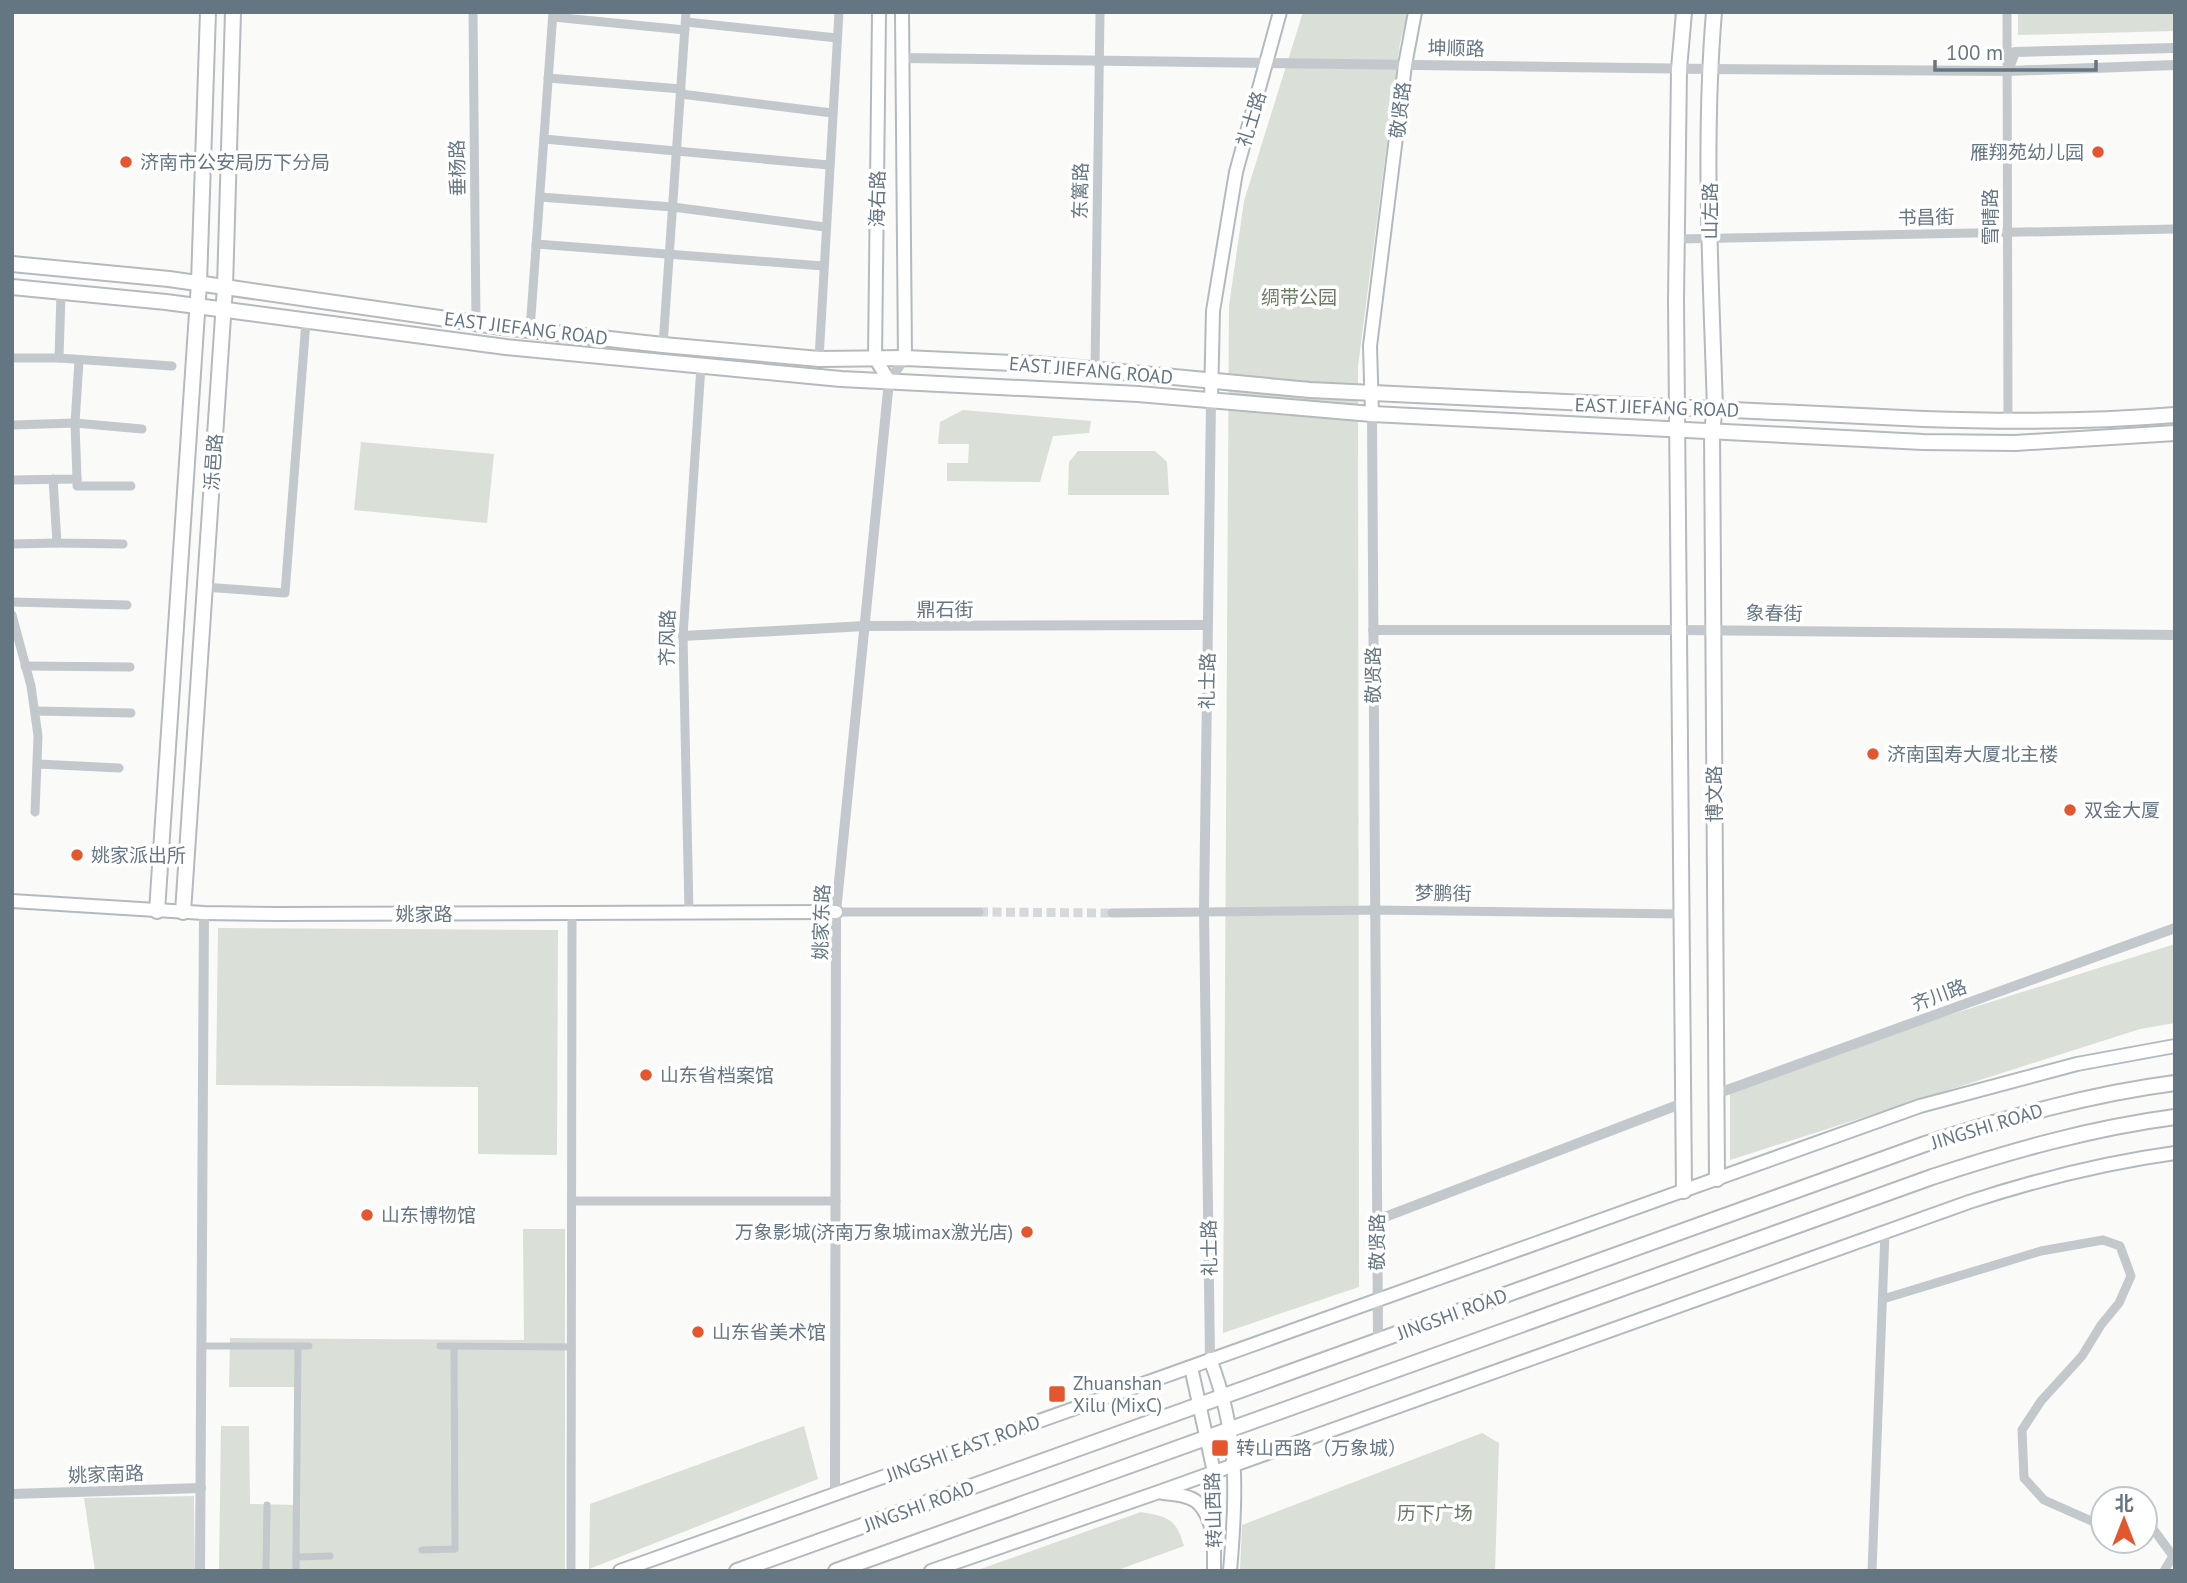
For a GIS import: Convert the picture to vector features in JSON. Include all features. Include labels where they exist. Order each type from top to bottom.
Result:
[{"type":"main road","name":"泺邑路","points":[[158,911],[199,283],[208,12]]},
{"type":"main road","name":"泺邑路","points":[[183,912],[225,286],[233,12]]},
{"type":"main road","name":"海右路","points":[[875,358],[879,12]]},
{"type":"main road","name":"海右路","points":[[902,12],[905,358]]},
{"type":"main road","name":"礼士路","points":[[1211,401],[1213,311],[1236,172],[1280,12]]},
{"type":"main road","name":"敬贤路","points":[[1372,414],[1370,346],[1405,65],[1415,12]]},
{"type":"main road","name":"山左路","points":[[1678,429],[1676,300],[1679,239],[1679,69],[1684,12]]},
{"type":"main road","name":"山左路","points":[[1714,12],[1709,69],[1709,238],[1715,409]]},
{"type":"main road","name":"EAST JIEFANG ROAD","points":[[12,264],[225,286],[530,330],[819,359],[905,358],[1038,364],[1310,390],[2008,422],[2175,415]]},
{"type":"main road","name":"EAST JIEFANG ROAD","points":[[12,287],[223,309],[506,347],[701,366],[889,381],[1138,394],[1372,414],[1923,442],[2015,443],[2175,433]]},
{"type":"main road","points":[[875,358],[889,381]]},
{"type":"main road","name":"博文路","points":[[1715,409],[1712,430],[1717,1179]]},
{"type":"main road","name":"博文路","points":[[1678,429],[1684,1191]]},
{"type":"main road","name":"姚家路","points":[[12,901],[204,913],[836,912]]},
{"type":"main road","name":"JINGSHI ROAD","points":[[1210,1359],[1920,1106],[2077,1063],[2175,1046]]},
{"type":"main road","name":"JINGSHI ROAD","points":[[737,1571],[1972,1129],[2020,1114],[2141,1087],[2175,1083]]},
{"type":"main road","name":"JINGSHI ROAD","points":[[836,1571],[1932,1177],[2025,1147],[2143,1121],[2175,1117]]},
{"type":"main road","points":[[931,1571],[1885,1232],[2042,1179],[2116,1161],[2175,1153]]},
{"type":"main road","name":"JINGSHI EAST ROAD","points":[[835,1494],[1210,1359]]},
{"type":"main road","name":"转山西路","points":[[1210,1359],[1224,1395],[1235,1464],[1230,1571]]},
{"type":"main road","name":"转山西路","points":[[1191,1367],[1214,1472],[1214,1571]]},
{"type":"main road","points":[[1156,1493],[1181,1494],[1197,1500],[1208,1515],[1215,1539]]},
{"type":"main road","points":[[620,1571],[835,1494]]},
{"type":"street","name":"垂杨路","points":[[473,12],[476,323]]},
{"type":"street","points":[[819,359],[839,12]]},
{"type":"street","name":"东篱路","points":[[1095,369],[1100,12]]},
{"type":"street","name":"雪晴路","points":[[2007,12],[2008,422]]},
{"type":"street","points":[[530,330],[553,15],[686,21],[837,38]]},
{"type":"street","points":[[663,345],[686,21]]},
{"type":"street","points":[[2008,71],[2015,52],[2175,48]]},
{"type":"street","name":"坤顺路","points":[[903,58],[2008,71],[2175,65]]},
{"type":"street","points":[[548,78],[681,91],[832,113]]},
{"type":"street","points":[[544,139],[829,166]]},
{"type":"street","points":[[540,197],[673,207],[825,227]]},
{"type":"street","name":"书昌街","points":[[1679,239],[2175,229]]},
{"type":"street","points":[[536,244],[823,266]]},
{"type":"street","points":[[59,358],[61,293]]},
{"type":"street","points":[[204,587],[285,593],[306,321]]},
{"type":"street","points":[[12,358],[59,358],[172,366]]},
{"type":"street","name":"姚家东路","points":[[835,1494],[836,912],[889,381],[905,358]]},
{"type":"street","points":[[79,361],[75,423],[77,486],[131,486]]},
{"type":"street","name":"齐风路","points":[[689,912],[683,636],[701,366]]},
{"type":"street","name":"礼士路","points":[[1210,1359],[1204,910],[1211,401]]},
{"type":"street","name":"敬贤路","points":[[1372,414],[1378,1340]]},
{"type":"street","points":[[12,425],[75,423],[142,429]]},
{"type":"street","points":[[53,479],[57,543]]},
{"type":"street","points":[[12,480],[77,479]]},
{"type":"street","points":[[12,544],[123,544]]},
{"type":"street","points":[[12,602],[127,605]]},
{"type":"street","points":[[12,615],[35,711],[38,736],[35,812]]},
{"type":"street","name":"鼎石街","points":[[683,636],[865,626],[1208,625]]},
{"type":"street","name":"象春街","points":[[1373,630],[1713,630],[2175,635]]},
{"type":"street","points":[[25,666],[130,667]]},
{"type":"street","points":[[35,711],[131,713]]},
{"type":"street","points":[[38,764],[118,768]]},
{"type":"street","name":"梦鹏街","points":[[1112,912],[1375,910],[1681,914]]},
{"type":"street","points":[[836,912],[979,912]]},
{"type":"street","points":[[200,1571],[204,913]]},
{"type":"street","points":[[571,1571],[572,913]]},
{"type":"street","name":"齐川路","points":[[1716,1094],[2175,928]]},
{"type":"street","points":[[1377,1220],[1683,1103]]},
{"type":"street","points":[[572,1201],[836,1201]]},
{"type":"street","points":[[1872,1571],[1885,1232]]},
{"type":"street","points":[[1883,1299],[2040,1251],[2103,1240],[2120,1246],[2131,1276],[2119,1303],[2101,1325],[2082,1356],[2041,1401],[2022,1430],[2024,1478],[2044,1500],[2089,1520]]},
{"type":"street","points":[[202,1346],[309,1346]]},
{"type":"street","points":[[296,1571],[298,1346]]},
{"type":"street","points":[[439,1346],[572,1347]]},
{"type":"street","points":[[422,1550],[455,1549],[454,1346]]},
{"type":"street","name":"姚家南路","points":[[12,1494],[201,1488]]},
{"type":"street","points":[[266,1571],[267,1505]]},
{"type":"street","points":[[2159,1537],[2173,1556],[2164,1571]]},
{"type":"street","points":[[296,1557],[330,1556]]},
{"type":"green space","name":"绸带公园","points":[[1303,12],[1408,12],[1400,43],[1358,366],[1359,1287],[1223,1333],[1229,306],[1244,201]]},
{"type":"green space","points":[[2018,12],[2175,12],[2175,31],[2018,35]]},
{"type":"green space","points":[[963,410],[1091,421],[1089,433],[1053,436],[1040,482],[947,481],[947,463],[968,463],[969,444],[938,444],[940,422]]},
{"type":"green space","points":[[361,442],[494,454],[487,523],[354,510]]},
{"type":"green space","points":[[1078,451],[1155,451],[1167,462],[1169,495],[1068,495],[1069,462]]},
{"type":"green space","points":[[218,928],[558,930],[557,1155],[478,1154],[478,1087],[216,1085]]},
{"type":"green space","points":[[2175,944],[2175,1023],[2140,1029],[1730,1160],[1730,1084]]},
{"type":"green space","points":[[523,1229],[565,1229],[565,1571],[219,1571],[221,1426],[249,1426],[250,1504],[297,1505],[298,1387],[229,1387],[230,1338],[524,1340]]},
{"type":"green space","points":[[804,1426],[818,1479],[589,1569],[590,1504]]},
{"type":"green space","name":"历下广场","points":[[1482,1433],[1499,1443],[1495,1571],[1240,1571],[1242,1525]]},
{"type":"green space","points":[[194,1496],[195,1571],[95,1571],[84,1498]]},
{"type":"green space","points":[[1141,1512],[1170,1520],[1178,1530],[1184,1546],[1115,1571],[975,1571]]},
{"type":"tunnel","points":[[979,912],[1112,913]]},
{"type":"place","name":"雁翔苑幼儿园","points":[[2098,152]]},
{"type":"place","name":"济南市公安局历下分局","points":[[126,162]]},
{"type":"place","name":"济南国寿大厦北主楼","points":[[1873,754]]},
{"type":"place","name":"双金大厦","points":[[2070,810]]},
{"type":"place","name":"姚家派出所","points":[[77,855]]},
{"type":"place","name":"山东省档案馆","points":[[646,1075]]},
{"type":"place","name":"山东博物馆","points":[[367,1215]]},
{"type":"place","name":"万象影城(济南万象城imax激光店)","points":[[1027,1232]]},
{"type":"place","name":"山东省美术馆","points":[[698,1332]]},
{"type":"place","name":"Zhuanshan Xilu (MixC)","points":[[1057,1394]]},
{"type":"place","name":"转山西路（万象城）","points":[[1220,1448]]}]
